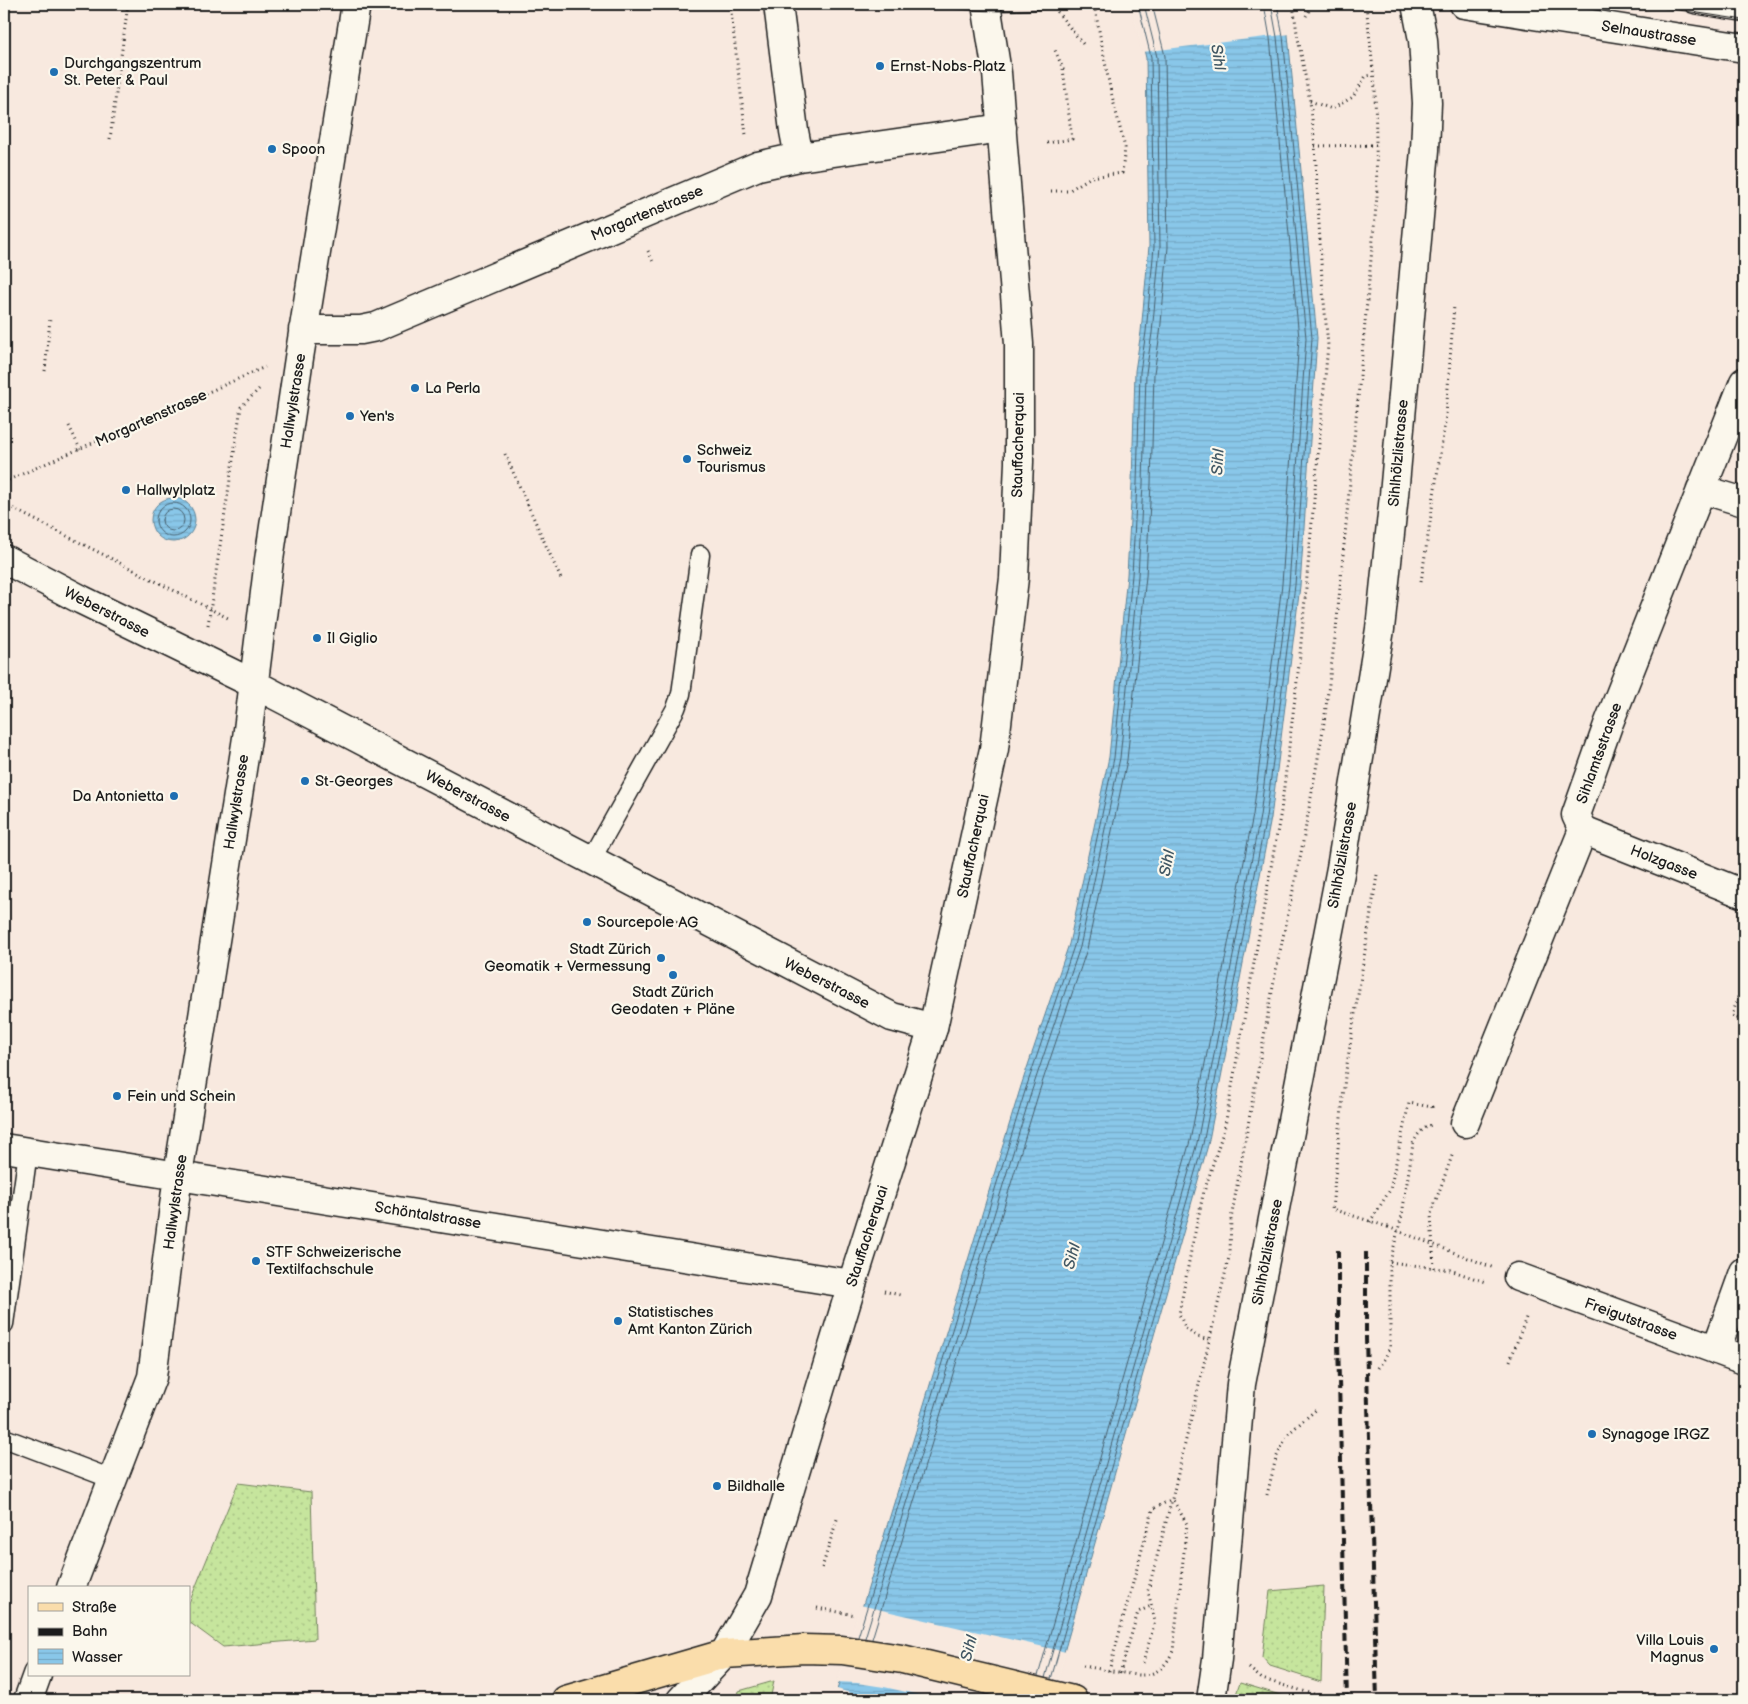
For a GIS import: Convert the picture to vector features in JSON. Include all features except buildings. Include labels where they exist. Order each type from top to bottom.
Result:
[{"type":"main road","points":[[566,1700],[724,1654],[804,1649],[841,1650],[902,1659],[1073,1700]]},
{"type":"street","name":"Hallwylstrasse","points":[[72,1586],[152,1377],[178,1175],[254,684],[269,560],[303,330],[356,4]]},
{"type":"street","points":[[778,4],[799,157]]},
{"type":"street","name":"Stauffacherquai","points":[[682,1700],[724,1654],[758,1595],[852,1284],[933,1028],[994,749],[1014,578],[1019,462],[1019,344],[997,73],[986,4]]},
{"type":"street","name":"Sihlhölzlistrasse","points":[[1211,1700],[1217,1659],[1241,1384],[1341,868],[1380,628],[1394,496],[1425,150],[1426,94],[1423,40],[1416,4]]},
{"type":"street","name":"Selnaustrasse","points":[[1464,4],[1744,48]]},
{"type":"street","name":"Morgartenstrasse","points":[[303,330],[361,330],[376,327],[758,166],[799,157],[1002,128]]},
{"type":"street","name":"Sihlamtsstrasse","points":[[1583,830],[1576,815],[1608,725],[1744,382]]},
{"type":"street","points":[[1701,489],[1744,502]]},
{"type":"street","name":"Weberstrasse","points":[[4,559],[82,600],[254,684],[892,1017],[933,1028]]},
{"type":"street","points":[[1465,1123],[1583,830]]},
{"type":"street","name":"Holzgasse","points":[[1583,830],[1744,894]]},
{"type":"street","name":"Schöntalstrasse","points":[[16,1150],[852,1284]]},
{"type":"street","name":"Freigutstrasse","points":[[1506,1272],[1744,1360]]},
{"type":"street","points":[[1716,1350],[1744,1272]]},
{"type":"street","points":[[28,1700],[37,1676]]},
{"type":"lane","points":[[1694,4],[1744,12]]},
{"type":"lane","points":[[591,860],[672,716],[681,694],[700,555]]},
{"type":"lane","points":[[4,1324],[16,1150]]},
{"type":"lane","points":[[4,1438],[112,1479]]},
{"type":"path","points":[[110,139],[128,4]]},
{"type":"path","points":[[730,4],[747,140]]},
{"type":"path","points":[[1051,4],[1083,44]]},
{"type":"path","points":[[1051,191],[1068,190],[1091,177],[1122,174],[1125,148],[1110,88],[1094,4]]},
{"type":"path","points":[[1209,1340],[1198,1337],[1186,1329],[1179,1314],[1203,1195],[1225,1126],[1281,811],[1299,665],[1328,345],[1322,280],[1315,146],[1310,101],[1293,4]]},
{"type":"path","points":[[1306,16],[1313,4]]},
{"type":"path","points":[[1143,1663],[1155,1621],[1148,1591],[1172,1499],[1230,1253],[1231,1219],[1276,970],[1299,862],[1323,730],[1336,630],[1377,196],[1374,75],[1366,4]]},
{"type":"path","points":[[1047,143],[1072,139],[1063,69],[1054,50]]},
{"type":"path","points":[[1310,101],[1332,109],[1353,97],[1366,76],[1374,75]]},
{"type":"path","points":[[1315,146],[1376,145]]},
{"type":"path","points":[[648,251],[654,264]]},
{"type":"path","points":[[45,371],[50,319]]},
{"type":"path","name":"Morgartenstrasse","points":[[4,482],[268,366],[299,358]]},
{"type":"path","points":[[208,628],[241,407],[265,383]]},
{"type":"path","points":[[69,426],[80,449]]},
{"type":"path","points":[[505,454],[561,579]]},
{"type":"path","points":[[4,504],[233,621]]},
{"type":"path","points":[[1744,978],[1732,1016],[1744,1021]]},
{"type":"path","points":[[1370,1222],[1390,1190],[1409,1103],[1432,1107],[1433,1116]]},
{"type":"path","points":[[1434,1268],[1431,1214],[1465,1123]]},
{"type":"path","points":[[1378,1368],[1390,1346],[1390,1262],[1402,1215],[1413,1144],[1416,1136]]},
{"type":"path","points":[[1332,1209],[1388,1227],[1506,1272]]},
{"type":"path","points":[[1390,1262],[1450,1270],[1488,1283]]},
{"type":"path","points":[[1510,1361],[1529,1311]]},
{"type":"path","points":[[1267,1496],[1276,1458],[1288,1434],[1318,1408]]},
{"type":"path","points":[[1109,1671],[1153,1509],[1172,1499]]},
{"type":"path","points":[[1096,1669],[1144,1677],[1158,1672],[1173,1651],[1187,1524],[1172,1499]]},
{"type":"path","points":[[822,1568],[838,1516]]},
{"type":"path","points":[[1120,1673],[1138,1612],[1151,1606]]},
{"type":"path","points":[[817,1608],[850,1614]]},
{"type":"path","points":[[1245,1664],[1262,1679],[1327,1698]]},
{"type":"green space","points":[[238,1483],[311,1492],[315,1639],[223,1647],[190,1623],[190,1601]]},
{"type":"green space","points":[[1324,1586],[1321,1682],[1270,1666],[1262,1657],[1270,1591]]},
{"type":"green space","points":[[774,1681],[770,1700],[737,1700],[739,1691]]},
{"type":"green space","points":[[1240,1683],[1297,1700],[1234,1700]]},
{"type":"water","name":"Sihl","points":[[1133,4],[1282,4],[1288,35],[1317,338],[1300,586],[1271,818],[1208,1145],[1051,1700],[834,1700],[1021,1086],[1069,944],[1109,757],[1127,575],[1135,371],[1141,332],[1149,246],[1146,58]]},
{"type":"water","points":[[173,498],[185,502],[191,508],[195,520],[191,532],[185,538],[173,542],[161,538],[155,532],[151,520],[155,508],[161,502]]},
{"type":"pier","points":[[1130,4],[1285,4],[1291,34],[1142,52]]},
{"type":"pier","points":[[860,1605],[1066,1652],[1054,1700],[942,1700],[884,1687],[837,1682]]},
{"type":"pier","points":[[834,1689],[837,1689],[874,1700],[831,1700]]},
{"type":"tram line","points":[[924,4],[986,11],[1091,4]]},
{"type":"tram line","points":[[1640,4],[1744,20]]},
{"type":"railway","points":[[1338,1250],[1338,1341],[1347,1700]]},
{"type":"railway","points":[[1366,1252],[1366,1339],[1377,1700]]},
{"type":"place","name":"Ernst-Nobs-Platz","points":[[880,66]]},
{"type":"place","name":"Durchgangszentrum St. Peter & Paul","points":[[54,72]]},
{"type":"place","name":"Spoon","points":[[272,149]]},
{"type":"place","name":"La Perla","points":[[415,388]]},
{"type":"place","name":"Yen's","points":[[350,416]]},
{"type":"place","name":"Schweiz Tourismus","points":[[687,459]]},
{"type":"place","name":"Hallwylplatz","points":[[126,490]]},
{"type":"place","name":"Il Giglio","points":[[317,638]]},
{"type":"place","name":"St-Georges","points":[[305,781]]},
{"type":"place","name":"Da Antonietta","points":[[174,796]]},
{"type":"place","name":"Sourcepole AG","points":[[587,922]]},
{"type":"place","name":"Stadt Zürich Geomatik + Vermessung","points":[[661,958]]},
{"type":"place","name":"Stadt Zürich Geodaten + Pläne","points":[[673,975]]},
{"type":"place","name":"Fein und Schein","points":[[117,1096]]},
{"type":"place","name":"STF Schweizerische Textilfachschule","points":[[256,1261]]},
{"type":"place","name":"Statistisches Amt Kanton Zürich","points":[[618,1321]]},
{"type":"place","name":"Synagoge IRGZ","points":[[1592,1434]]},
{"type":"place","name":"Bildhalle","points":[[717,1486]]},
{"type":"place","name":"Villa Louis Magnus","points":[[1714,1649]]}]
